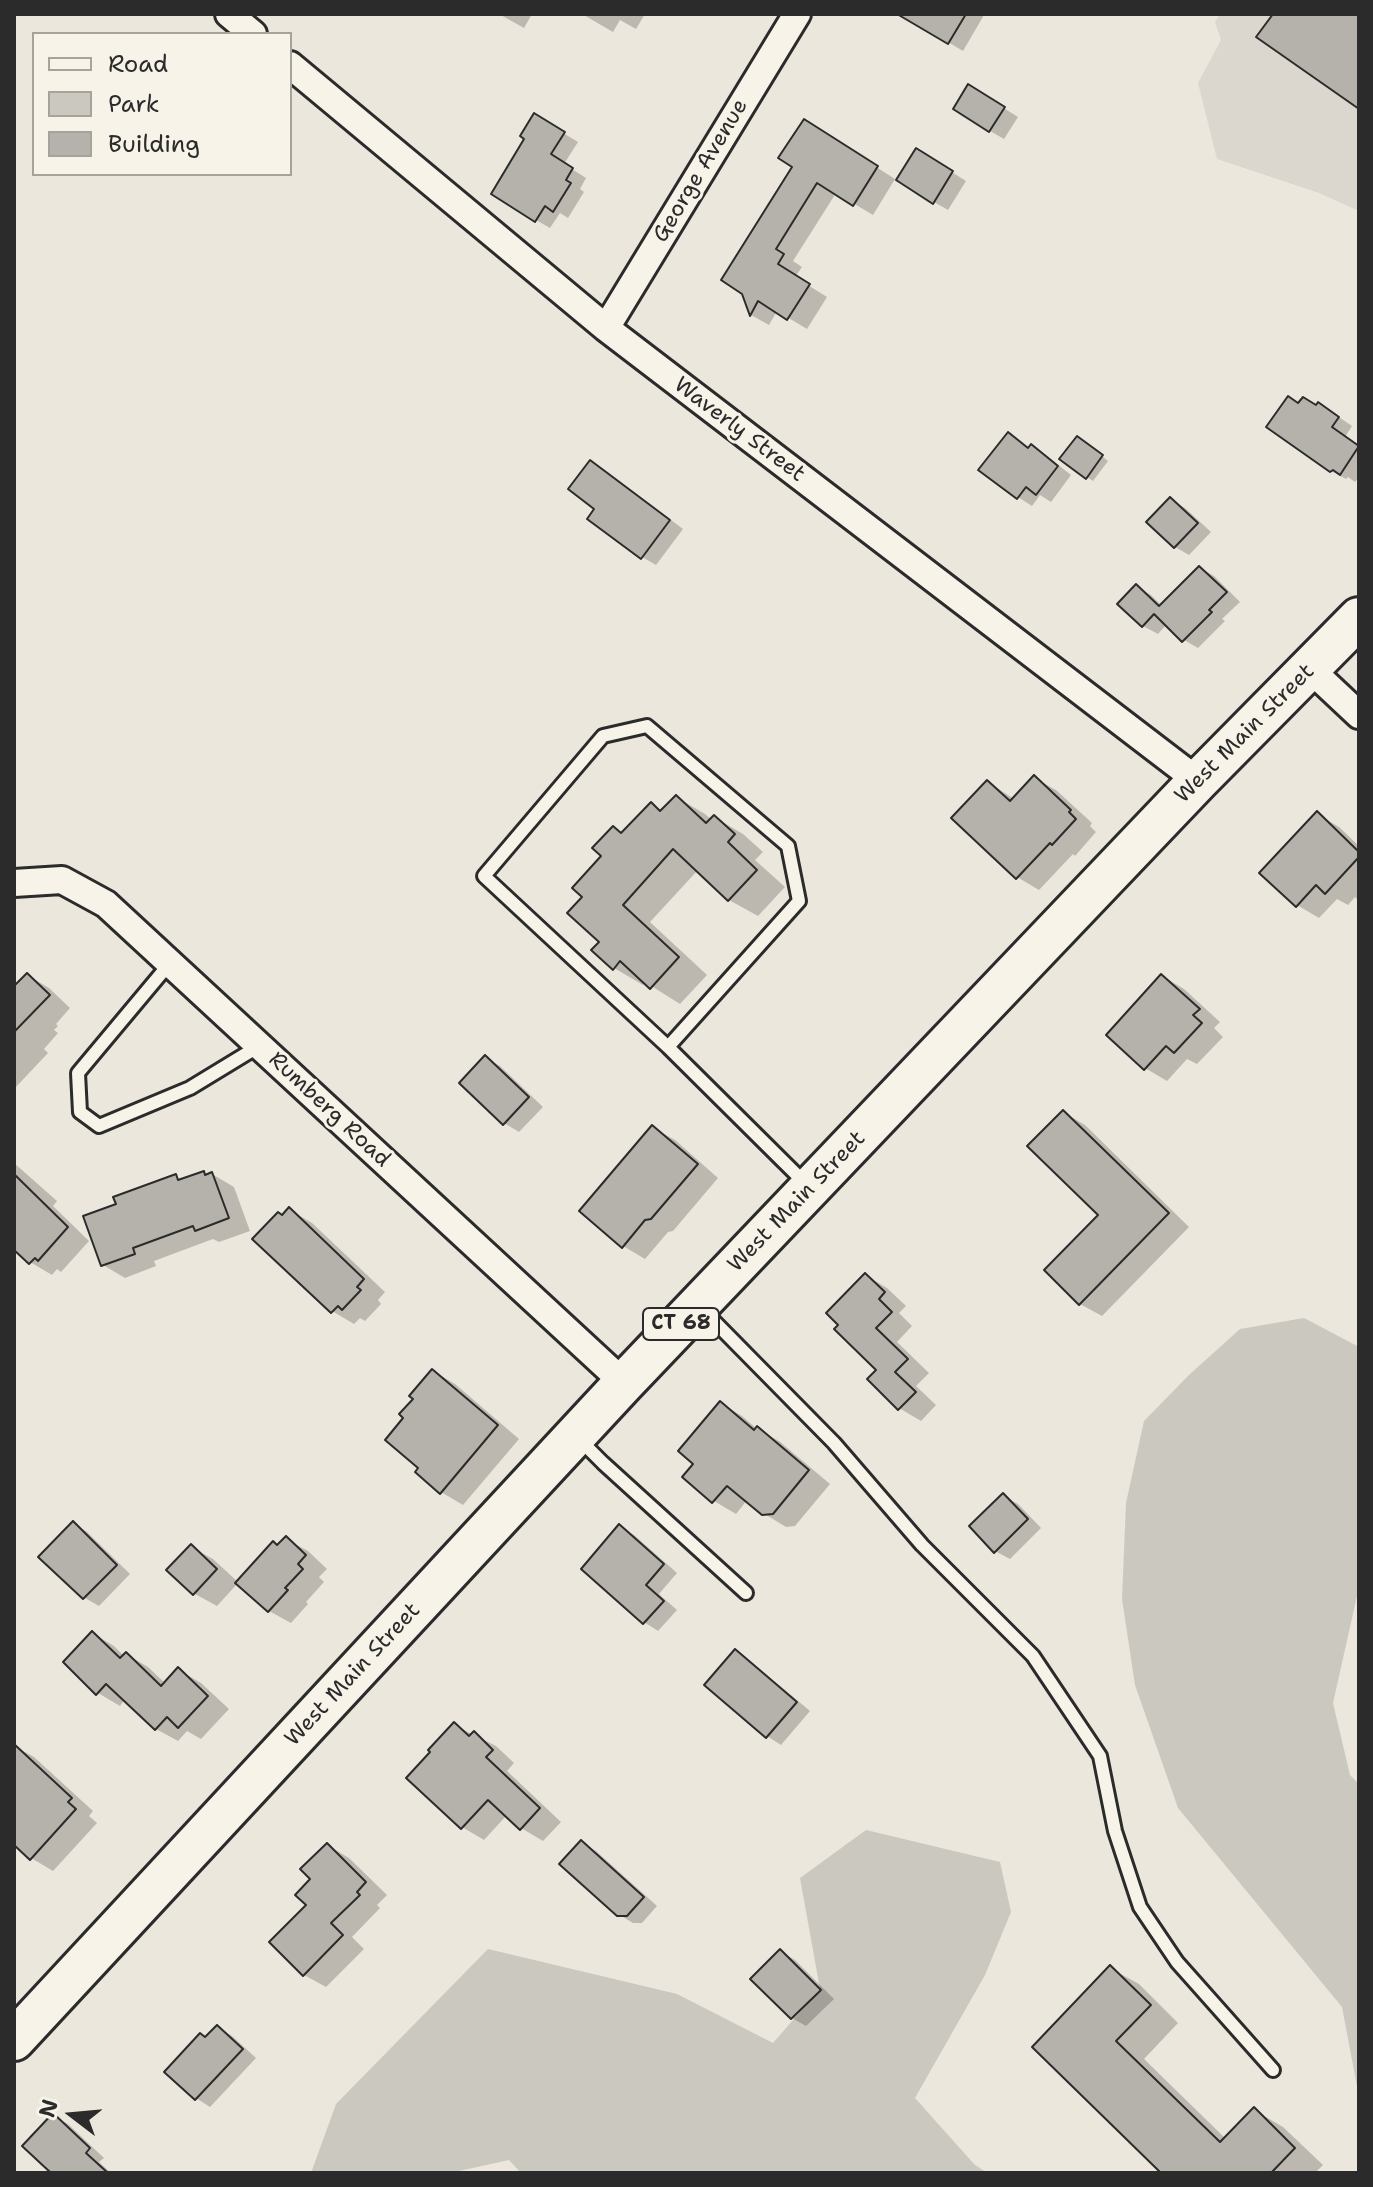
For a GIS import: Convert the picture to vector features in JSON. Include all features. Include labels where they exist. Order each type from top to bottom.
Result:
[{"type":"main road","name":"West Main Street","points":[[14,2040],[624,1383],[1198,781],[1359,618]]},
{"type":"street","points":[[229,14],[251,32]]},
{"type":"street","name":"George Avenue","points":[[606,328],[797,14]]},
{"type":"street","name":"Waverly Street","points":[[292,67],[606,328],[1198,781]]},
{"type":"street","points":[[1310,669],[1359,715]]},
{"type":"street","name":"Rumberg Road","points":[[14,883],[62,880],[106,904],[624,1383]]},
{"type":"lane","points":[[668,1047],[799,901],[788,846],[647,726],[603,736],[484,876],[668,1047],[810,1188]]},
{"type":"lane","points":[[170,963],[78,1073],[80,1112],[99,1126],[190,1088],[259,1046]]},
{"type":"lane","points":[[698,1305],[834,1443],[922,1545],[1033,1656],[1100,1756],[1115,1831],[1140,1907],[1177,1962],[1273,2070]]},
{"type":"lane","points":[[576,1436],[746,1593]]},
{"type":"shaded area","points":[[1220,14],[1359,14],[1359,211],[1319,193],[1217,159],[1198,83],[1221,40],[1215,22]]},
{"type":"green space","points":[[1304,1318],[1359,1347],[1359,1587],[1333,1703],[1350,1775],[1359,1784],[1359,2097],[1342,2007],[1178,1808],[1135,1685],[1122,1599],[1126,1503],[1144,1421],[1240,1329]]},
{"type":"green space","points":[[866,1830],[1000,1862],[1011,1912],[985,1975],[915,2098],[974,2164],[987,2173],[521,2173],[509,2160],[450,2173],[311,2173],[336,2104],[488,1949],[677,1994],[773,2043],[820,1989],[800,1878]]},
{"type":"building","points":[[897,14],[966,14],[948,44]]},
{"type":"building","points":[[1273,14],[1359,14],[1359,109],[1256,37]]},
{"type":"building","points":[[968,84],[1005,107],[989,132],[953,109]]},
{"type":"building","points":[[534,113],[565,132],[551,154],[573,168],[566,180],[571,183],[553,212],[545,206],[535,222],[491,194],[524,139],[520,136]]},
{"type":"building","points":[[804,119],[878,166],[853,206],[817,183],[776,249],[784,254],[778,264],[810,284],[787,320],[758,301],[750,316],[742,294],[721,280],[792,167],[778,158]]},
{"type":"building","points":[[916,148],[953,171],[933,204],[896,180]]},
{"type":"building","points":[[1288,396],[1298,403],[1303,397],[1316,405],[1318,402],[1339,417],[1332,427],[1359,446],[1340,475],[1333,470],[1330,472],[1266,427]]},
{"type":"building","points":[[1008,432],[1028,448],[1031,444],[1058,466],[1036,495],[1026,487],[1017,499],[978,470]]},
{"type":"building","points":[[1077,436],[1103,455],[1086,479],[1059,459]]},
{"type":"building","points":[[590,460],[670,520],[641,559],[587,519],[594,509],[568,489]]},
{"type":"building","points":[[1170,497],[1198,523],[1174,548],[1146,522]]},
{"type":"building","points":[[1199,566],[1227,592],[1182,642],[1154,614],[1142,627],[1117,604],[1136,584],[1159,606]]},
{"type":"building","points":[[1034,775],[1071,810],[1069,812],[1076,819],[1016,879],[951,818],[987,780],[1010,801]]},
{"type":"building","points":[[676,795],[706,823],[714,815],[735,834],[728,842],[757,870],[728,901],[673,849],[623,905],[679,957],[650,989],[620,961],[613,970],[591,950],[599,942],[567,913],[582,897],[572,888],[601,856],[592,848],[613,826],[621,833],[651,802],[660,811]]},
{"type":"building","points":[[1317,811],[1359,852],[1359,857],[1325,894],[1316,885],[1296,907],[1259,873]]},
{"type":"building","points":[[27,973],[50,995],[14,1032],[14,986]]},
{"type":"building","points":[[1161,974],[1200,1009],[1193,1015],[1202,1023],[1174,1053],[1166,1046],[1144,1070],[1106,1035]]},
{"type":"building","points":[[485,1055],[529,1097],[503,1125],[459,1083]]},
{"type":"building","points":[[1063,1110],[1169,1213],[1079,1305],[1044,1270],[1098,1215],[1027,1146]]},
{"type":"building","points":[[652,1125],[698,1164],[622,1248],[579,1211]]},
{"type":"building","points":[[204,1171],[205,1175],[212,1172],[229,1218],[195,1231],[193,1226],[133,1248],[135,1254],[101,1266],[83,1216],[116,1204],[113,1197],[176,1174],[178,1180]]},
{"type":"building","points":[[14,1174],[68,1227],[38,1261],[35,1258],[29,1264],[14,1250]]},
{"type":"building","points":[[289,1207],[364,1279],[357,1287],[361,1290],[342,1310],[338,1306],[331,1313],[252,1239],[278,1212],[282,1215]]},
{"type":"building","points":[[865,1273],[885,1292],[879,1299],[892,1312],[876,1328],[908,1359],[895,1372],[916,1392],[898,1410],[867,1379],[876,1370],[834,1329],[838,1325],[826,1313]]},
{"type":"building","points":[[432,1369],[498,1425],[440,1494],[415,1472],[418,1468],[385,1440],[403,1418],[399,1414],[413,1399],[409,1396]]},
{"type":"building","points":[[720,1401],[754,1430],[757,1426],[809,1470],[773,1514],[762,1515],[727,1486],[712,1503],[682,1477],[693,1464],[678,1451]]},
{"type":"building","points":[[1003,1493],[1028,1519],[994,1553],[969,1526]]},
{"type":"building","points":[[73,1521],[117,1565],[83,1599],[38,1557]]},
{"type":"building","points":[[619,1524],[664,1564],[646,1585],[664,1601],[643,1624],[581,1569]]},
{"type":"building","points":[[286,1536],[306,1555],[298,1564],[303,1569],[268,1612],[235,1583],[273,1541],[277,1545]]},
{"type":"building","points":[[191,1544],[217,1569],[193,1595],[166,1570]]},
{"type":"building","points":[[92,1631],[120,1658],[126,1652],[161,1686],[178,1667],[208,1696],[178,1728],[167,1717],[155,1730],[106,1684],[96,1695],[63,1662]]},
{"type":"building","points":[[735,1649],[797,1702],[766,1738],[704,1685]]},
{"type":"building","points":[[454,1722],[469,1736],[474,1731],[493,1750],[486,1757],[540,1808],[520,1830],[488,1800],[461,1829],[406,1778]]},
{"type":"building","points":[[14,1744],[72,1798],[68,1802],[76,1809],[30,1860],[14,1845]]},
{"type":"building","points":[[581,1840],[644,1897],[627,1916],[617,1916],[559,1864]]},
{"type":"building","points":[[327,1843],[366,1882],[357,1892],[360,1895],[331,1923],[343,1935],[303,1976],[269,1942],[306,1905],[295,1895],[310,1879],[300,1869]]},
{"type":"building","points":[[780,1949],[821,1990],[791,2019],[750,1979]]},
{"type":"building","points":[[1110,1965],[1151,2005],[1116,2041],[1220,2142],[1254,2107],[1295,2148],[1271,2173],[1161,2173],[1032,2047]]},
{"type":"building","points":[[217,2025],[243,2049],[195,2100],[164,2072],[200,2033],[205,2037]]},
{"type":"building","points":[[53,2113],[90,2148],[86,2153],[108,2173],[51,2173],[22,2146]]}]
